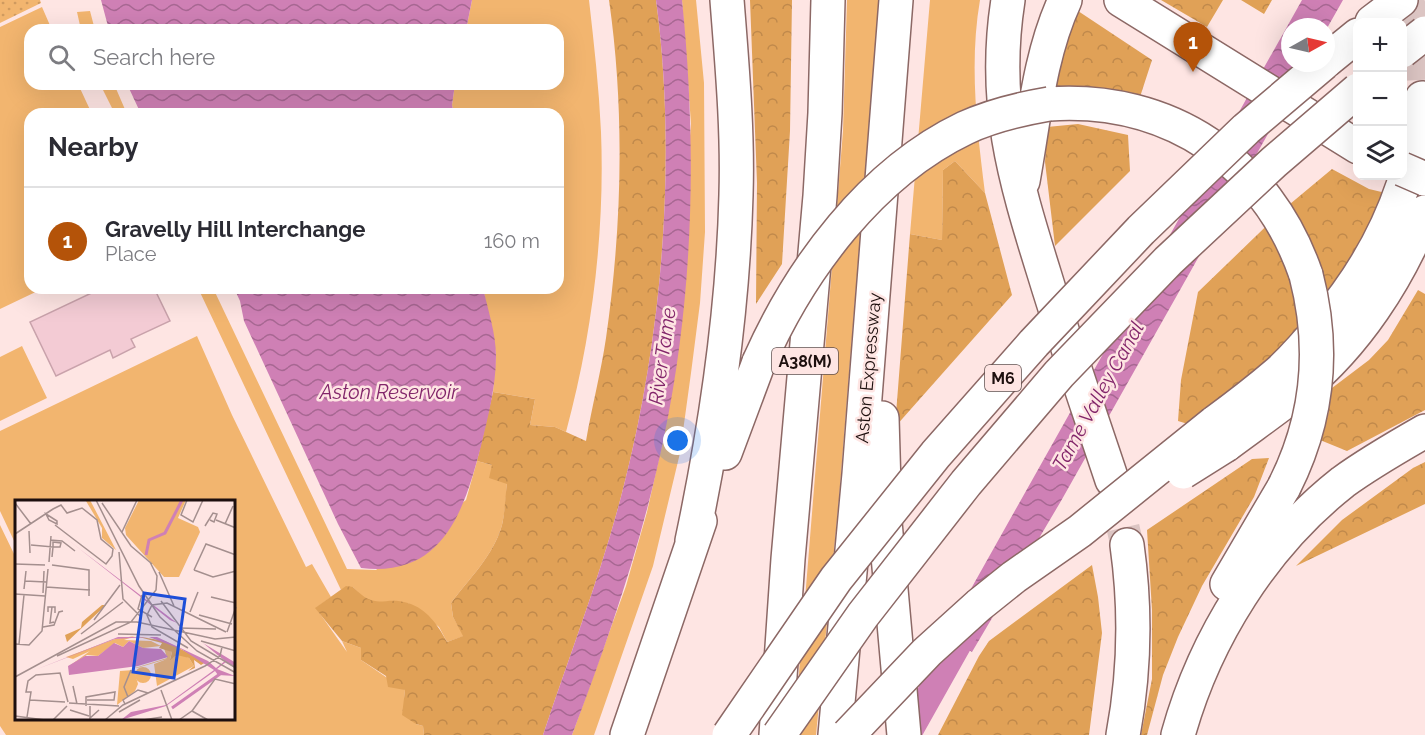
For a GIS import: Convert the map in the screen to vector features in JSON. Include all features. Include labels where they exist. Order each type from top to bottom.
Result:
[{"type":"highway","points":[[692,541],[716,417],[728,319],[732,261],[736,196],[736,136],[727,0]]},
{"type":"highway","name":"A38(M)","points":[[777,731],[788,559],[820,196],[828,0]]},
{"type":"highway","name":"Aston Expressway","points":[[835,735],[880,218],[896,0]]},
{"type":"highway","points":[[1008,0],[1003,42],[1004,105],[1011,157],[1021,198],[1059,320],[1109,470]]},
{"type":"highway","points":[[1021,198],[1044,62],[1052,32],[1065,0]]},
{"type":"highway","points":[[1120,0],[1353,144]]},
{"type":"highway","points":[[1377,18],[1401,0]]},
{"type":"highway","points":[[1407,47],[1425,33]]},
{"type":"highway","name":"M6","points":[[1335,54],[1353,39]]},
{"type":"highway","name":"M6","points":[[729,735],[836,579],[936,454],[1019,360],[1141,230],[1246,129],[1313,72]]},
{"type":"highway","name":"M6","points":[[777,731],[862,615],[966,483],[1059,374],[1168,261],[1274,162],[1353,94]]},
{"type":"highway","points":[[627,735],[692,541],[759,362],[780,317],[820,254],[852,217],[891,178],[926,151],[965,128],[998,116],[1032,107],[1063,103],[1097,104],[1131,110],[1171,123],[1208,143],[1230,160],[1259,190],[1284,224],[1301,262],[1310,293],[1316,329],[1316,383],[1310,419],[1299,454],[1284,487],[1227,583],[1208,621],[1184,680],[1166,735]]},
{"type":"highway","points":[[1220,434],[1306,344],[1358,280],[1381,241],[1397,205],[1411,164],[1421,107]]},
{"type":"highway","points":[[1407,172],[1425,178]]},
{"type":"highway","points":[[849,735],[927,652],[1014,577],[1220,434],[1300,390],[1321,371],[1360,328],[1402,263],[1425,212]]},
{"type":"highway","points":[[880,218],[880,338],[885,522],[904,735]]},
{"type":"highway","points":[[1178,735],[1198,676],[1221,628],[1241,594],[1279,546],[1308,514],[1344,482],[1380,457],[1425,431]]},
{"type":"highway","points":[[1123,735],[1132,675],[1134,628],[1133,586],[1127,545]]},
{"type":"shaded area","points":[[0,0],[40,0],[41,3],[0,23]]},
{"type":"shaded area","points":[[472,0],[589,0],[600,116],[602,170],[599,246],[590,321],[566,432],[555,427],[530,425],[535,399],[493,392],[496,354],[484,294],[564,294],[564,108],[453,108],[452,105],[454,90],[564,90],[564,24],[467,24]]},
{"type":"shaded area","points":[[682,0],[696,0],[704,83],[705,232],[700,303],[680,453],[653,566],[594,735],[572,735],[626,586],[647,512],[664,436],[691,124]]},
{"type":"shaded area","points":[[847,0],[879,0],[839,499],[816,735],[794,735],[843,131]]},
{"type":"shaded area","points":[[930,0],[980,0],[975,72],[977,121],[985,193],[955,161],[943,170],[942,240],[910,234]]},
{"type":"shaded area","points":[[42,7],[49,24],[24,24],[24,90],[81,90],[89,108],[24,108],[24,294],[31,294],[0,309],[0,27]]},
{"type":"shaded area","points":[[90,11],[93,24],[80,24],[77,12]]},
{"type":"shaded area","points":[[103,90],[117,90],[124,108],[112,108]]},
{"type":"shaded area","points":[[201,294],[216,294],[347,569],[376,570],[466,500],[477,461],[492,465],[507,483],[502,525],[493,547],[451,603],[453,617],[464,636],[447,642],[439,627],[408,603],[377,603],[363,598],[353,587],[341,590]]},
{"type":"shaded area","points":[[197,336],[232,415],[306,567],[312,564],[331,597],[316,608],[347,652],[342,641],[361,648],[361,660],[405,690],[404,700],[416,724],[423,726],[424,735],[6,735],[0,726],[0,525],[15,556],[15,720],[236,720],[236,500],[15,500],[15,543],[0,511],[0,431]]},
{"type":"shaded area","points":[[22,346],[47,398],[0,421],[0,357]]},
{"type":"green space","points":[[609,0],[656,0],[665,119],[663,242],[657,303],[638,424],[617,513],[543,735],[424,735],[423,726],[402,715],[405,690],[388,687],[386,676],[361,660],[361,648],[342,641],[315,608],[346,586],[353,587],[361,595],[374,601],[399,601],[421,609],[436,624],[447,642],[463,636],[453,617],[451,603],[493,547],[504,515],[507,484],[489,478],[492,465],[477,461],[493,392],[535,399],[530,425],[555,427],[586,441],[606,338],[618,212],[620,169],[618,84]]},
{"type":"green space","points":[[750,0],[792,0],[790,131],[782,264],[756,304],[757,183]]},
{"type":"green space","points":[[1161,0],[1223,0],[1207,27]]},
{"type":"green space","points":[[1241,0],[1272,0],[1264,14]]},
{"type":"green space","points":[[1072,7],[1152,60],[1139,100],[1088,89],[1053,86]]},
{"type":"green space","points":[[1078,124],[1128,135],[1130,171],[1055,246],[1045,162],[1047,127]]},
{"type":"green space","points":[[955,161],[985,193],[1012,295],[895,427],[910,234],[942,240],[943,170]]},
{"type":"green space","points":[[1332,169],[1369,189],[1390,194],[1379,222],[1294,343],[1188,424],[1178,421],[1181,380],[1198,292],[1284,209]]},
{"type":"green space","points":[[1418,290],[1425,294],[1425,410],[1347,451],[1320,440],[1328,415],[1332,388],[1369,360],[1388,340]]},
{"type":"green space","points":[[1269,458],[1254,497],[1202,586],[1178,637],[1163,675],[1147,735],[1141,735],[1152,679],[1152,610],[1147,530],[1252,459]]},
{"type":"green space","points":[[1425,462],[1425,504],[1296,566],[1342,520],[1413,468]]},
{"type":"green space","points":[[1092,565],[1102,633],[1089,735],[938,735],[989,641]]},
{"type":"water","points":[[101,0],[472,0],[467,24],[107,24]]},
{"type":"water","name":"River Tame","points":[[656,0],[682,0],[690,110],[690,219],[687,274],[674,383],[646,513],[624,588],[586,699],[572,735],[543,735],[617,513],[638,424],[649,364],[663,242],[665,180],[662,59]]},
{"type":"water","points":[[1302,0],[1343,0],[1333,18],[1292,18]]},
{"type":"water","points":[[1281,37],[1281,72],[1303,72],[1061,501],[972,652],[945,635]]},
{"type":"water","points":[[130,90],[454,90],[453,108],[138,108]]},
{"type":"water","name":"Aston Reservoir","points":[[237,294],[484,294],[496,348],[495,379],[491,401],[467,494],[445,535],[431,551],[412,562],[389,568],[361,568],[338,524],[244,321]]},
{"type":"building","points":[[89,294],[157,294],[170,321],[131,339],[135,347],[113,358],[110,350],[56,376],[30,322]]},
{"type":"waterway","name":"Tame Valley Canal","points":[[907,735],[974,616]]},
{"type":"tunnel","points":[[1407,0],[1419,35],[1422,98]]},
{"type":"tunnel","points":[[1112,480],[1127,545]]},
{"type":"place","name":"Gravelly Hill Interchange","points":[[1193,72]]}]
